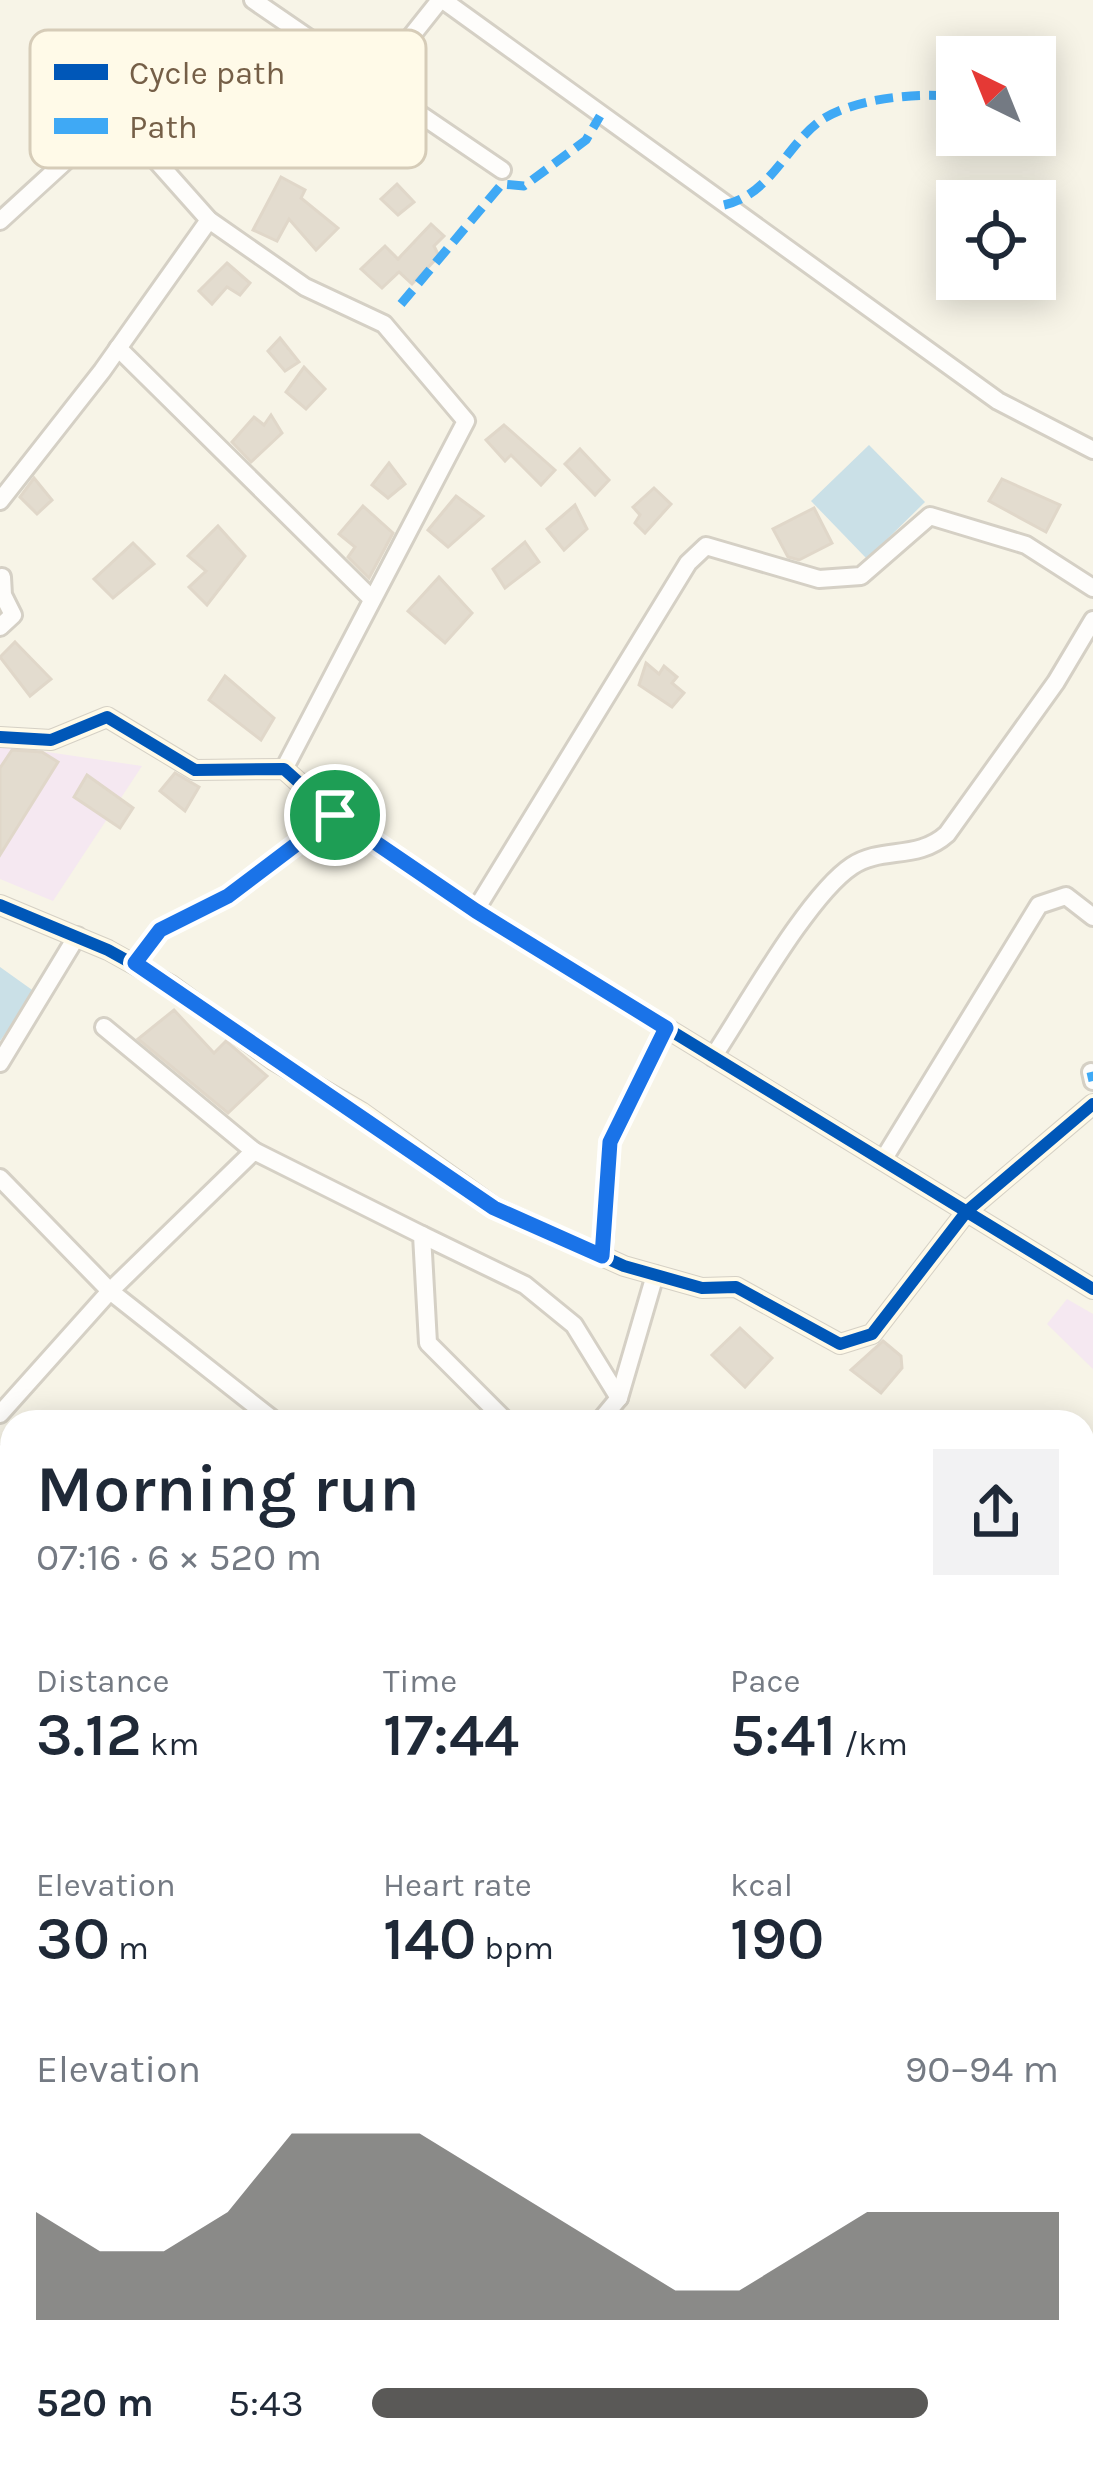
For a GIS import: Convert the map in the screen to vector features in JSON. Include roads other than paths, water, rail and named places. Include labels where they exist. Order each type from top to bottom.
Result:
[{"type":"street","points":[[253,0],[297,30]]},
{"type":"street","points":[[417,30],[442,0],[998,401],[1093,450]]},
{"type":"street","points":[[426,118],[502,170]]},
{"type":"street","points":[[0,221],[58,168]]},
{"type":"street","points":[[163,168],[209,220],[305,287],[384,324],[466,421],[284,769]]},
{"type":"street","points":[[0,501],[209,220]]},
{"type":"street","points":[[118,348],[371,598]]},
{"type":"street","points":[[476,911],[688,562],[706,546],[819,579],[861,576],[930,515],[1026,545],[1093,588]]},
{"type":"street","points":[[0,627],[13,615],[3,595],[2,578]]},
{"type":"street","points":[[713,1057],[820,900],[847,869],[862,860],[924,851],[947,834],[1044,700],[1093,620]]},
{"type":"street","points":[[0,737],[51,740],[107,717],[194,770],[284,769],[335,815],[476,911],[1093,1288]]},
{"type":"street","points":[[135,963],[160,930],[228,896],[335,815]]},
{"type":"street","points":[[883,1160],[1040,905],[1066,896],[1093,917]]},
{"type":"street","points":[[0,904],[135,963],[494,1208],[655,1275],[702,1288],[736,1287],[840,1344],[872,1334],[967,1211],[1093,1104]]},
{"type":"street","points":[[0,1063],[76,936]]},
{"type":"street","points":[[104,1027],[254,1151],[525,1285],[574,1325],[619,1398]]},
{"type":"street","points":[[602,1256],[610,1142],[666,1028]]},
{"type":"street","points":[[4,1410],[110,1291],[254,1151]]},
{"type":"street","points":[[0,1178],[110,1291],[261,1410]]},
{"type":"street","points":[[422,1235],[428,1343],[495,1410]]},
{"type":"street","points":[[609,1410],[619,1398],[655,1275]]},
{"type":"water","points":[[869,445],[925,502],[867,559],[811,501]]},
{"type":"water","points":[[0,967],[35,992],[0,1041]]}]
